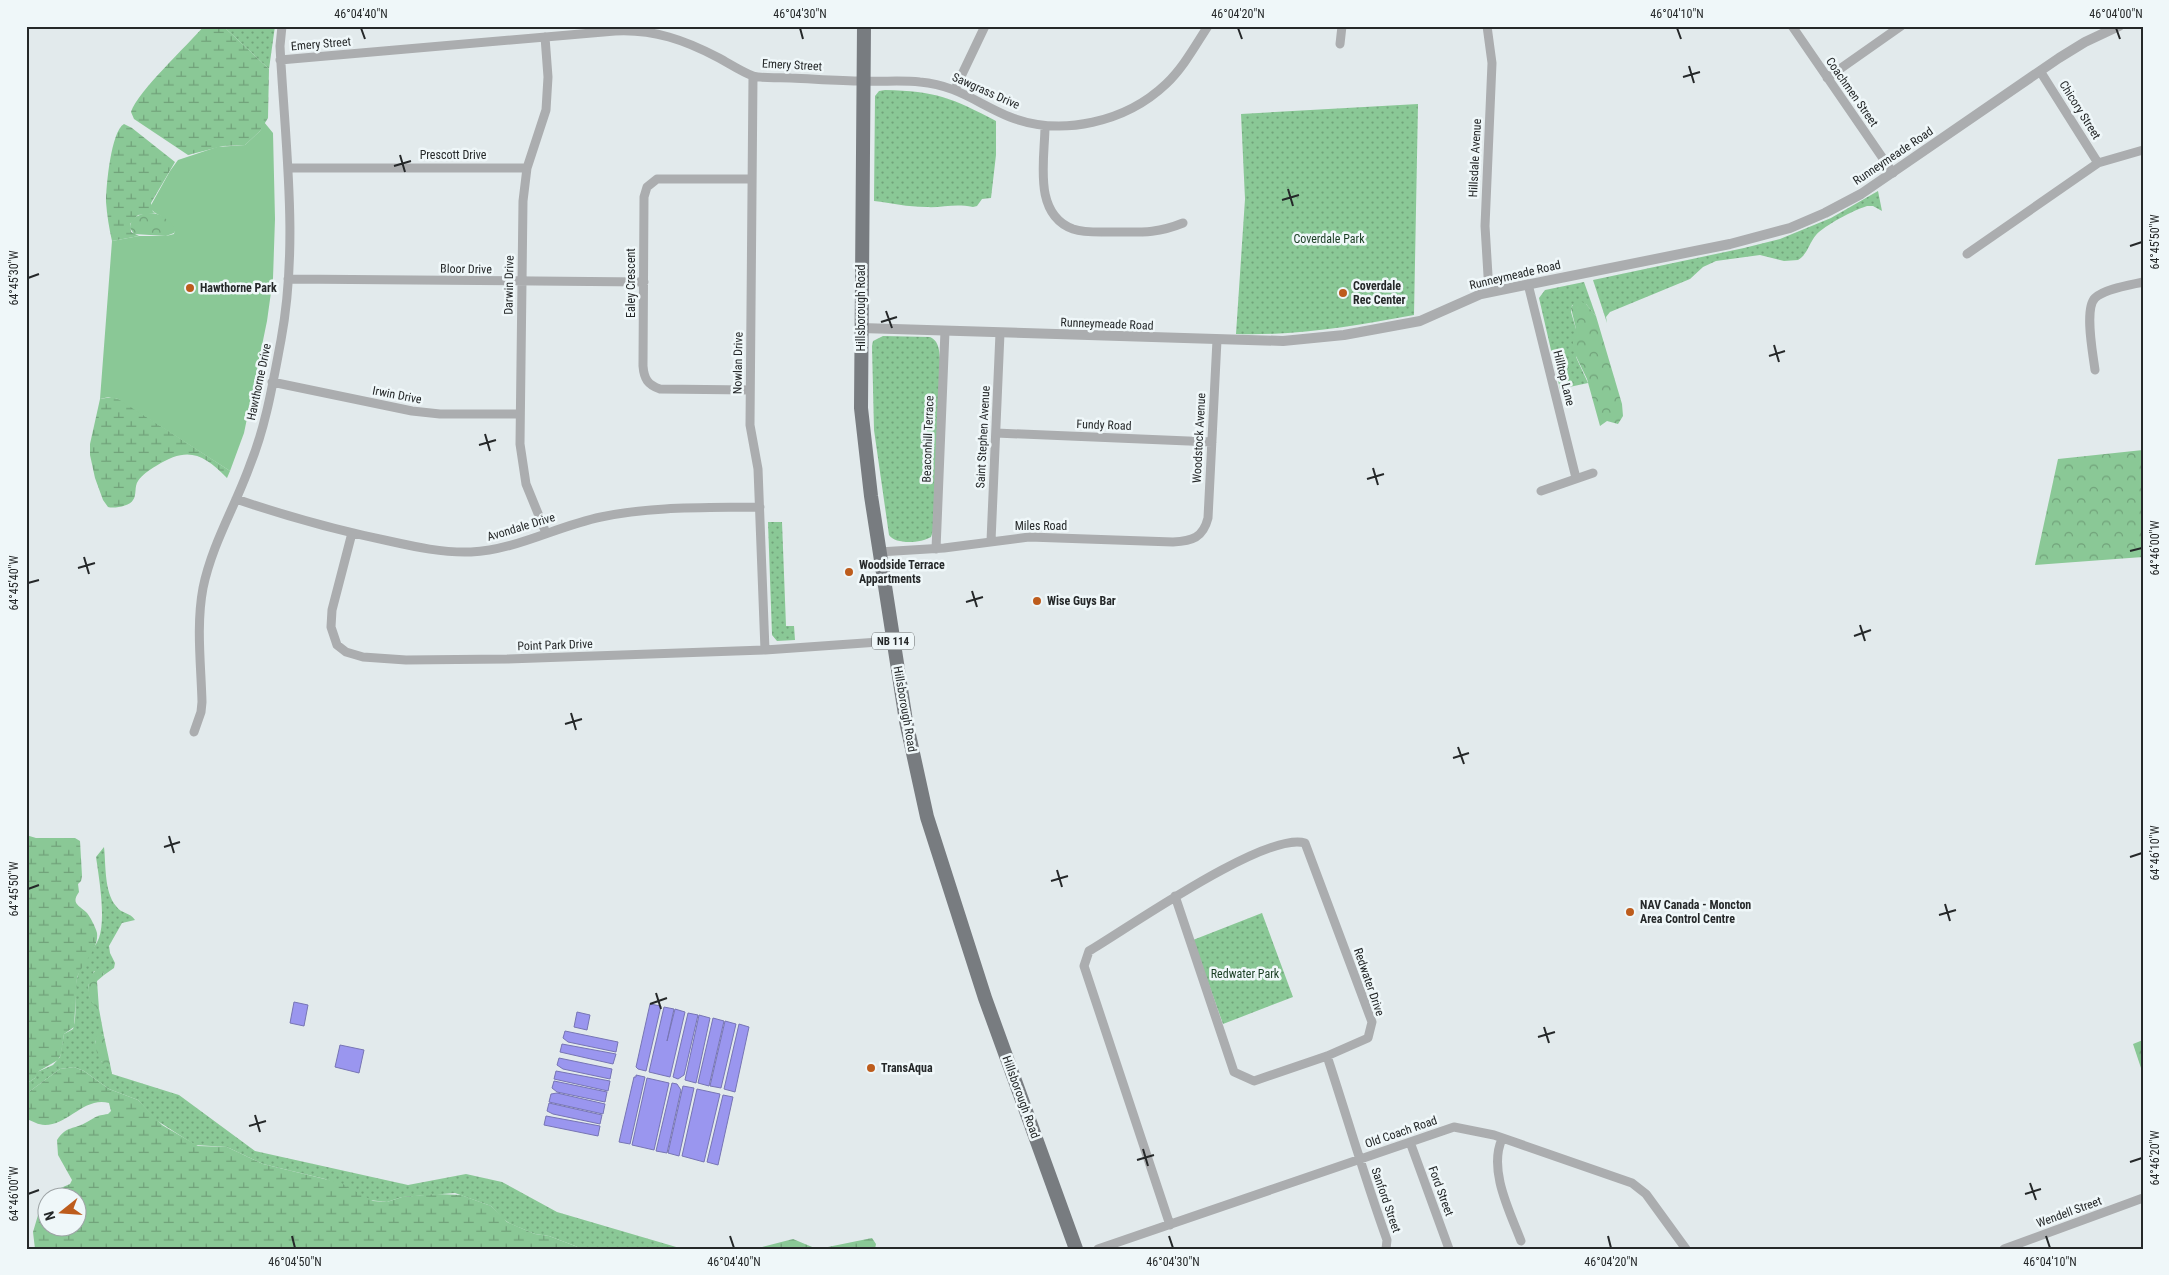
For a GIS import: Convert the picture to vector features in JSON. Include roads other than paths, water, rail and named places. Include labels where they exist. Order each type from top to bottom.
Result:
[{"type":"main road","name":"Hillsborough Road","points":[[864,26],[860,328],[863,434],[879,552],[910,745],[928,817],[985,998],[1076,1249]]},
{"type":"street","name":"Hawthorne Drive","points":[[194,732],[201,712],[202,702],[200,627],[202,591],[216,542],[236,499],[258,442],[282,329],[288,279],[288,168],[280,60],[282,26]]},
{"type":"street","points":[[955,89],[985,26]]},
{"type":"street","name":"Sawgrass Drive","points":[[864,81],[920,82],[955,89],[1011,117],[1045,126],[1064,126],[1092,122],[1110,117],[1137,105],[1160,90],[1173,76],[1208,26]]},
{"type":"street","points":[[1340,44],[1342,26]]},
{"type":"street","name":"Hillsdale Avenue","points":[[1487,26],[1492,62],[1485,220],[1489,292]]},
{"type":"street","name":"Coachmen Street","points":[[1792,26],[1893,172]]},
{"type":"street","points":[[1827,78],[1901,26]]},
{"type":"street","name":"Runneymeade Road","points":[[860,328],[1293,341],[1344,335],[1420,321],[1475,296],[1489,292],[1730,244],[1778,232],[1837,207],[1893,172],[2085,42],[2119,26]]},
{"type":"street","name":"Emery Street","points":[[280,60],[627,28],[666,35],[685,41],[753,76],[864,81]]},
{"type":"street","name":"Darwin Drive","points":[[545,37],[548,77],[547,101],[543,124],[527,168],[523,201],[519,414],[522,461],[526,484],[546,533]]},
{"type":"street","name":"Chicory Street","points":[[2040,71],[2098,162]]},
{"type":"street","name":"Nowlan Drive","points":[[753,76],[750,425],[758,469],[765,650]]},
{"type":"street","points":[[1045,126],[1044,194],[1050,209],[1061,222],[1073,229],[1087,231],[1151,232],[1162,231],[1183,223]]},
{"type":"street","points":[[1967,254],[2098,162],[2143,150]]},
{"type":"street","name":"Prescott Drive","points":[[288,168],[527,168]]},
{"type":"street","name":"Ealey Crescent","points":[[750,390],[660,388],[647,382],[643,366],[644,197],[650,183],[660,179],[752,179]]},
{"type":"street","name":"Bloor Drive","points":[[288,279],[644,282]]},
{"type":"street","points":[[2095,370],[2089,309],[2094,298],[2102,293],[2143,282]]},
{"type":"street","name":"Hilltop Lane","points":[[1528,284],[1576,478]]},
{"type":"street","name":"Beaconhill Terrace","points":[[936,549],[945,331]]},
{"type":"street","name":"Saint Stephen Avenue","points":[[991,541],[1000,333]]},
{"type":"street","name":"Woodstock Avenue","points":[[1201,535],[1208,518],[1216,340]]},
{"type":"street","name":"Irwin Drive","points":[[272,382],[412,411],[440,414],[519,414]]},
{"type":"street","name":"Fundy Road","points":[[996,433],[1212,442]]},
{"type":"street","points":[[1541,491],[1593,472]]},
{"type":"street","name":"Avondale Drive","points":[[236,499],[306,522],[352,533],[428,550],[459,552],[499,549],[579,522],[630,512],[709,508],[760,508]]},
{"type":"street","name":"Point Park Drive","points":[[352,533],[332,610],[331,627],[337,645],[353,655],[416,660],[765,650],[893,641]]},
{"type":"street","name":"Miles Road","points":[[879,552],[936,549],[1029,537],[1173,542],[1192,540],[1201,535]]},
{"type":"street","name":"Redwater Drive","points":[[1170,1225],[1084,966],[1089,951],[1175,896],[1256,853],[1296,840],[1305,843],[1372,1022],[1368,1038],[1327,1056],[1254,1081],[1234,1072],[1175,896]]},
{"type":"street","points":[[1327,1056],[1354,1137],[1359,1160]]},
{"type":"street","name":"Old Coach Road","points":[[1098,1249],[1454,1127],[1494,1135],[1632,1183],[1646,1194],[1686,1249]]},
{"type":"street","points":[[1502,1139],[1499,1146],[1499,1182],[1521,1241]]},
{"type":"street","name":"Ford Street","points":[[1410,1142],[1449,1249]]},
{"type":"street","name":"Sanford Street","points":[[1359,1160],[1386,1240],[1386,1249]]},
{"type":"street","name":"Wendell Street","points":[[2004,1249],[2143,1198]]},
{"type":"place","name":"Hawthorne Park","points":[[190,288]]},
{"type":"place","name":"Coverdale Rec Center","points":[[1343,293]]},
{"type":"place","name":"Woodside Terrace Appartments","points":[[849,572]]},
{"type":"place","name":"Wise Guys Bar","points":[[1037,601]]},
{"type":"place","name":"NAV Canada - Moncton Area Control Centre","points":[[1630,912]]},
{"type":"place","name":"TransAqua","points":[[871,1068]]},
{"type":"park label","name":"Coverdale Park","points":[[1329,239]]},
{"type":"park label","name":"Redwater Park","points":[[1245,974]]}]
